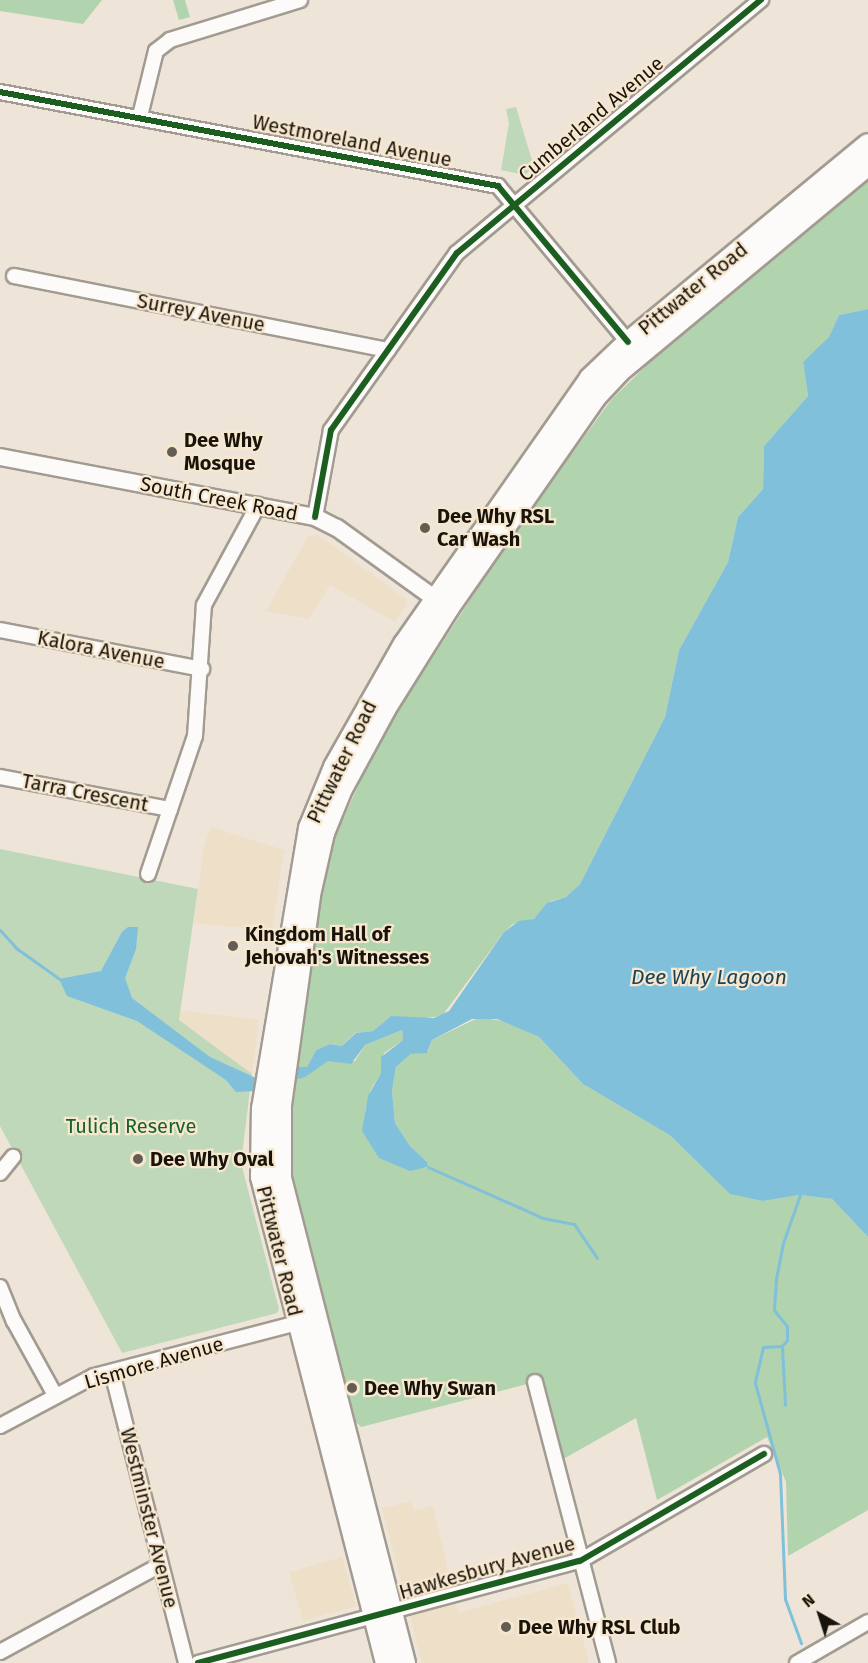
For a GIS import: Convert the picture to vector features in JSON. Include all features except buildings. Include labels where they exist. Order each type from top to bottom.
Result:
[{"type":"highway","name":"Pittwater Road","points":[[405,1663],[383,1614],[307,1321],[281,1178],[272,1107],[310,895],[324,833],[342,789],[441,603],[576,396],[628,342],[868,144]]},
{"type":"highway","name":"Pittwater Road","points":[[441,603],[603,390],[868,165]]},
{"type":"highway","name":"Pittwater Road","points":[[383,1614],[386,1663]]},
{"type":"main road","name":"South Creek Road","points":[[0,457],[315,517],[337,528],[441,603]]},
{"type":"street","points":[[140,116],[156,51],[170,40],[300,0]]},
{"type":"street","name":"Cumberland Avenue","points":[[315,517],[331,430],[457,253],[761,0]]},
{"type":"street","name":"Westmoreland Avenue","points":[[0,92],[140,116],[498,186],[628,342]]},
{"type":"street","name":"Surrey Avenue","points":[[14,276],[387,350]]},
{"type":"street","points":[[148,874],[195,736],[202,669],[204,605],[258,505]]},
{"type":"street","name":"Kalora Avenue","points":[[0,630],[202,669]]},
{"type":"street","name":"Tarra Crescent","points":[[0,777],[170,809]]},
{"type":"street","points":[[0,1173],[13,1157]]},
{"type":"street","points":[[0,1287],[14,1321],[55,1395]]},
{"type":"street","name":"Lismore Avenue","points":[[0,1426],[94,1376],[307,1321]]},
{"type":"street","name":"Westminster Avenue","points":[[112,1372],[186,1663]]},
{"type":"street","points":[[535,1382],[608,1663]]},
{"type":"street","name":"Hawkesbury Avenue","points":[[198,1663],[580,1561],[764,1454]]},
{"type":"street","points":[[0,1652],[160,1564]]},
{"type":"street","points":[[797,1663],[868,1622]]},
{"type":"shaded area","points":[[318,535],[406,599],[407,604],[395,622],[330,585],[309,619],[266,611],[308,536]]},
{"type":"shaded area","points":[[211,827],[284,850],[272,931],[194,923],[204,846]]},
{"type":"shaded area","points":[[180,1010],[259,1020],[252,1074],[179,1020]]},
{"type":"shaded area","points":[[411,1501],[414,1511],[433,1506],[458,1613],[568,1583],[589,1663],[422,1663],[382,1508]]},
{"type":"shaded area","points":[[342,1557],[356,1606],[303,1621],[289,1572]]},
{"type":"green space","points":[[0,0],[102,0],[83,24],[0,11]]},
{"type":"green space","points":[[173,0],[185,0],[190,17],[179,20]]},
{"type":"green space","points":[[516,107],[534,167],[525,175],[501,170],[509,123],[506,109]]},
{"type":"green space","points":[[868,181],[868,309],[839,315],[829,338],[803,362],[808,396],[764,446],[763,489],[738,517],[728,562],[679,650],[665,717],[580,884],[566,897],[551,901],[534,919],[513,924],[504,932],[442,1016],[417,1019],[391,1016],[373,1031],[355,1033],[342,1046],[330,1044],[316,1050],[307,1067],[297,1067],[323,881],[334,839],[378,742],[477,589],[480,577],[612,399],[651,361]]},
{"type":"green space","name":"Tulich Reserve","points":[[0,849],[198,889],[179,1020],[252,1074],[241,1163],[279,1309],[277,1313],[122,1353],[0,1126]]},
{"type":"green space","points":[[480,1017],[502,1021],[539,1037],[583,1084],[671,1136],[738,1194],[763,1201],[800,1195],[832,1199],[868,1237],[868,1510],[788,1556],[786,1482],[767,1437],[657,1500],[636,1418],[556,1463],[535,1382],[361,1427],[356,1422],[290,1177],[290,1121],[295,1079],[328,1061],[355,1061],[365,1045],[402,1030],[403,1040],[384,1053],[381,1073],[371,1089],[365,1111],[406,1169],[427,1168],[427,1162],[410,1146],[395,1123],[392,1091],[396,1067],[411,1054],[428,1052],[432,1040]]},
{"type":"water","name":"Dee Why Lagoon","points":[[868,309],[868,1237],[832,1199],[800,1195],[763,1201],[730,1194],[671,1136],[583,1084],[539,1037],[497,1019],[472,1019],[432,1040],[427,1053],[411,1054],[396,1067],[392,1091],[395,1123],[410,1146],[427,1162],[428,1167],[410,1171],[379,1158],[362,1131],[368,1096],[381,1073],[381,1057],[403,1040],[402,1030],[365,1045],[351,1064],[328,1061],[305,1077],[258,1091],[236,1092],[226,1080],[137,1021],[67,996],[59,979],[101,971],[122,932],[128,927],[138,927],[136,949],[125,978],[132,998],[210,1057],[258,1079],[293,1067],[307,1067],[316,1050],[330,1044],[342,1046],[356,1033],[373,1031],[391,1016],[434,1018],[449,1011],[504,932],[519,921],[534,919],[547,903],[566,897],[580,884],[665,717],[679,650],[728,562],[738,517],[763,489],[764,446],[808,396],[803,362],[829,337],[839,315]]},
{"type":"waterway","points":[[0,930],[16,948],[61,980]]},
{"type":"waterway","points":[[428,1167],[543,1218],[574,1224],[597,1258]]},
{"type":"waterway","points":[[801,1192],[783,1243],[776,1280],[774,1310],[787,1326],[787,1340],[782,1346],[763,1347],[755,1383],[780,1474],[785,1599],[801,1643]]},
{"type":"waterway","points":[[782,1346],[785,1405]]},
{"type":"cycle path","points":[[315,517],[331,430],[457,253],[761,0]]},
{"type":"cycle path","points":[[0,92],[498,186],[628,342]]},
{"type":"cycle path","points":[[198,1663],[580,1561],[764,1454]]},
{"type":"place","name":"Dee Why Mosque","points":[[172,452]]},
{"type":"place","name":"Dee Why RSL Car Wash","points":[[425,528]]},
{"type":"place","name":"Kingdom Hall of Jehovah's Witnesses","points":[[233,946]]},
{"type":"place","name":"Dee Why Oval","points":[[138,1159]]},
{"type":"place","name":"Dee Why Swan","points":[[352,1388]]},
{"type":"place","name":"Dee Why RSL Club","points":[[506,1627]]}]
